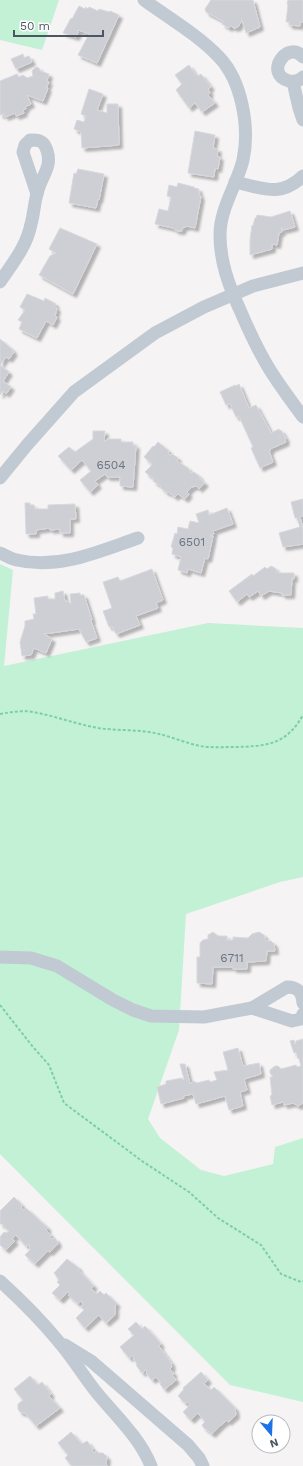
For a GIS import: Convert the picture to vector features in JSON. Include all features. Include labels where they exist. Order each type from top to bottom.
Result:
[{"type":"street","points":[[144,0],[214,52],[220,58],[234,80],[244,112],[246,141],[243,160],[222,219],[220,234],[222,261],[233,295],[253,340],[270,371],[303,417]]},
{"type":"street","points":[[303,57],[292,52],[284,55],[278,63],[278,72],[284,80],[298,80],[299,108],[303,120]]},
{"type":"street","points":[[235,182],[272,190],[283,189],[294,184],[303,176]]},
{"type":"street","points":[[0,282],[23,249],[32,224],[33,208],[37,194]]},
{"type":"street","points":[[0,478],[74,392],[155,333],[204,307],[253,286],[303,273]]},
{"type":"street","points":[[0,553],[17,560],[37,563],[61,562],[84,557],[138,538]]},
{"type":"street","points":[[0,956],[31,958],[58,966],[113,1000],[133,1010],[151,1016],[204,1018],[252,1008],[287,987],[294,987],[299,990],[303,1003]]},
{"type":"street","points":[[252,1008],[292,1021],[301,1020],[303,1014]]},
{"type":"street","points":[[0,1281],[60,1342],[96,1392],[131,1433],[148,1457],[151,1466]]},
{"type":"street","points":[[60,1342],[91,1361],[188,1445],[199,1458],[203,1466]]},
{"type":"path","points":[[0,714],[12,712],[32,712],[76,724],[158,734],[199,746],[218,747],[260,746],[273,743],[285,737],[303,715]]},
{"type":"path","points":[[0,1005],[49,1065],[64,1103],[142,1162],[189,1192],[218,1218],[261,1245],[281,1274],[301,1282],[303,1281]]},
{"type":"green space","points":[[0,0],[59,0],[42,50],[0,40]]},
{"type":"green space","points":[[0,564],[13,570],[4,666],[208,623],[303,628],[303,877],[280,882],[186,914],[179,1030],[148,1119],[160,1138],[201,1170],[224,1176],[273,1164],[275,1147],[303,1138],[303,1402],[230,1385],[0,1154]]},
{"type":"building","points":[[211,0],[253,0],[260,27],[246,33],[242,20],[238,27],[234,28],[231,26],[229,28],[222,24],[223,21],[206,12],[205,9]]},
{"type":"building","points":[[288,0],[303,0],[303,22],[300,22],[300,26],[289,25],[289,22],[286,22]]},
{"type":"building","points":[[79,6],[85,9],[86,7],[88,9],[89,7],[98,11],[99,9],[110,11],[119,15],[97,63],[78,55],[89,34],[79,30],[76,37],[63,33]]},
{"type":"building","points":[[23,54],[24,58],[29,56],[32,62],[16,69],[11,59]]},
{"type":"building","points":[[189,65],[195,74],[196,73],[198,76],[201,74],[211,87],[208,89],[210,93],[208,95],[215,103],[202,112],[195,103],[189,108],[176,90],[182,84],[175,75]]},
{"type":"building","points":[[36,67],[39,68],[40,71],[49,74],[47,81],[49,82],[46,88],[48,88],[43,101],[27,95],[31,104],[25,107],[26,109],[23,110],[24,113],[16,116],[15,113],[5,117],[4,114],[0,115],[0,81],[17,74],[19,77],[23,75],[27,78],[33,76],[32,71]]},
{"type":"building","points":[[89,89],[103,94],[97,110],[107,113],[107,104],[118,104],[119,145],[82,148],[81,132],[74,129],[77,120],[84,122],[86,116],[81,114]]},
{"type":"building","points":[[195,131],[215,135],[213,148],[218,149],[217,156],[220,157],[218,169],[215,168],[214,177],[188,173]]},
{"type":"building","points":[[78,169],[104,174],[96,208],[69,203],[74,173],[76,174]]},
{"type":"building","points":[[178,183],[199,189],[199,196],[201,196],[195,228],[187,226],[183,227],[182,231],[155,224],[159,209],[168,211],[171,197],[167,196],[169,185],[177,187]]},
{"type":"building","points":[[290,211],[295,227],[283,230],[281,228],[282,232],[279,233],[277,245],[272,244],[272,249],[250,255],[252,225],[253,226],[257,215],[271,217]]},
{"type":"building","points":[[60,228],[97,244],[73,294],[39,275],[50,256],[56,253],[49,249]]},
{"type":"building","points":[[27,294],[44,301],[45,298],[56,304],[54,307],[57,308],[55,316],[57,317],[53,325],[46,321],[37,338],[19,329],[22,322],[18,320],[25,310],[20,307]]},
{"type":"building","points":[[0,339],[14,352],[9,359],[6,357],[0,365]]},
{"type":"building","points":[[0,365],[9,372],[3,381],[11,387],[6,394],[3,391],[0,395]]},
{"type":"building","points":[[239,384],[249,408],[256,405],[271,433],[279,429],[286,439],[286,442],[270,449],[271,450],[269,451],[273,462],[260,468],[251,448],[253,447],[239,416],[236,417],[230,404],[226,405],[220,392]]},
{"type":"building","points":[[93,431],[105,431],[104,441],[107,439],[121,439],[121,442],[133,442],[133,446],[136,445],[133,487],[120,486],[120,477],[107,477],[105,474],[95,481],[98,485],[90,492],[80,480],[91,471],[82,460],[71,470],[58,456],[69,447],[75,452],[93,439]]},
{"type":"building","points":[[158,442],[169,451],[169,455],[172,454],[178,458],[177,461],[188,468],[191,473],[194,472],[205,483],[199,489],[196,486],[192,487],[187,492],[189,494],[185,499],[178,494],[175,497],[168,492],[167,493],[145,472],[152,464],[144,457]]},
{"type":"building","points":[[303,499],[303,516],[300,517],[303,529],[303,544],[283,547],[279,533],[300,527],[297,518],[295,518],[291,502]]},
{"type":"building","points":[[25,503],[34,505],[35,509],[48,509],[48,505],[75,504],[76,519],[70,519],[70,533],[60,533],[60,529],[50,530],[50,528],[36,530],[36,534],[26,534]]},
{"type":"building","points":[[227,508],[233,524],[213,531],[214,534],[210,536],[213,536],[208,559],[205,558],[201,573],[188,569],[187,573],[178,570],[181,557],[172,554],[173,548],[171,547],[175,533],[177,534],[178,527],[188,529],[190,521],[199,523],[196,514],[208,510],[209,515]]},
{"type":"building","points":[[271,566],[275,568],[278,573],[294,573],[294,579],[292,578],[291,595],[282,595],[282,593],[269,591],[261,596],[258,591],[249,597],[247,594],[237,602],[229,591],[252,574],[253,576],[265,567],[267,569]]},
{"type":"building","points":[[152,569],[163,600],[156,603],[158,608],[136,616],[140,625],[116,634],[112,626],[109,627],[103,611],[112,608],[103,582],[118,577],[120,581]]},
{"type":"building","points":[[63,591],[65,601],[71,604],[70,594],[80,593],[80,595],[84,595],[97,638],[86,642],[79,629],[44,634],[52,639],[46,653],[34,648],[31,655],[22,656],[20,642],[25,621],[34,619],[33,614],[36,614],[34,598],[48,596],[48,599],[55,599],[55,593]]},
{"type":"building","points":[[213,932],[218,936],[227,936],[227,940],[233,940],[233,937],[248,938],[252,934],[259,932],[264,935],[266,941],[271,941],[274,944],[275,951],[267,951],[266,961],[247,962],[247,969],[213,967],[212,984],[197,983],[197,957],[200,957],[200,943],[203,940],[208,939],[208,935]]},
{"type":"building","points":[[303,1039],[303,1103],[298,1106],[293,1103],[284,1105],[283,1102],[272,1105],[270,1096],[272,1095],[270,1077],[273,1077],[270,1070],[275,1066],[278,1066],[281,1069],[296,1065],[297,1067],[301,1066],[299,1058],[298,1059],[296,1052],[294,1053],[290,1041],[294,1040],[295,1044],[296,1041]]},
{"type":"building","points":[[238,1048],[243,1066],[259,1063],[261,1074],[244,1079],[247,1090],[240,1092],[243,1106],[229,1110],[225,1096],[196,1104],[193,1094],[161,1104],[157,1087],[166,1084],[166,1081],[182,1078],[183,1080],[184,1079],[180,1064],[185,1064],[190,1084],[193,1081],[197,1083],[209,1080],[210,1082],[217,1080],[214,1072],[228,1070],[223,1052]]},
{"type":"building","points":[[14,1197],[22,1205],[21,1207],[24,1210],[26,1208],[48,1228],[46,1230],[51,1235],[50,1237],[52,1239],[55,1238],[58,1244],[50,1252],[48,1251],[35,1264],[25,1255],[30,1250],[29,1244],[26,1246],[16,1235],[12,1239],[15,1241],[6,1250],[0,1245],[0,1237],[4,1232],[6,1233],[9,1231],[2,1224],[0,1224],[0,1211]]},
{"type":"building","points":[[67,1259],[79,1268],[78,1269],[94,1286],[91,1289],[97,1294],[100,1291],[104,1295],[106,1293],[117,1304],[115,1306],[115,1315],[106,1323],[99,1315],[85,1328],[76,1318],[84,1310],[81,1307],[83,1304],[81,1301],[78,1304],[68,1295],[70,1294],[68,1292],[60,1300],[52,1293],[60,1285],[57,1282],[59,1280],[54,1273]]},
{"type":"building","points":[[136,1322],[142,1329],[145,1326],[161,1344],[159,1346],[172,1364],[170,1369],[176,1380],[165,1389],[156,1377],[152,1380],[146,1373],[146,1370],[142,1373],[136,1365],[137,1364],[134,1358],[132,1356],[129,1358],[120,1347],[134,1335],[128,1329]]},
{"type":"building","points":[[201,1372],[208,1380],[204,1384],[211,1390],[214,1387],[235,1408],[236,1415],[228,1422],[227,1420],[212,1434],[203,1427],[202,1425],[205,1422],[198,1413],[191,1420],[183,1412],[190,1405],[178,1396],[184,1389],[183,1388]]},
{"type":"building","points":[[30,1376],[38,1385],[42,1382],[51,1394],[49,1396],[60,1408],[36,1426],[25,1413],[20,1412],[18,1409],[18,1404],[23,1400],[14,1389]]},
{"type":"building","points":[[71,1432],[82,1444],[87,1441],[94,1453],[97,1451],[99,1453],[103,1453],[107,1457],[106,1464],[108,1466],[72,1466],[65,1458],[68,1455],[58,1443]]}]
